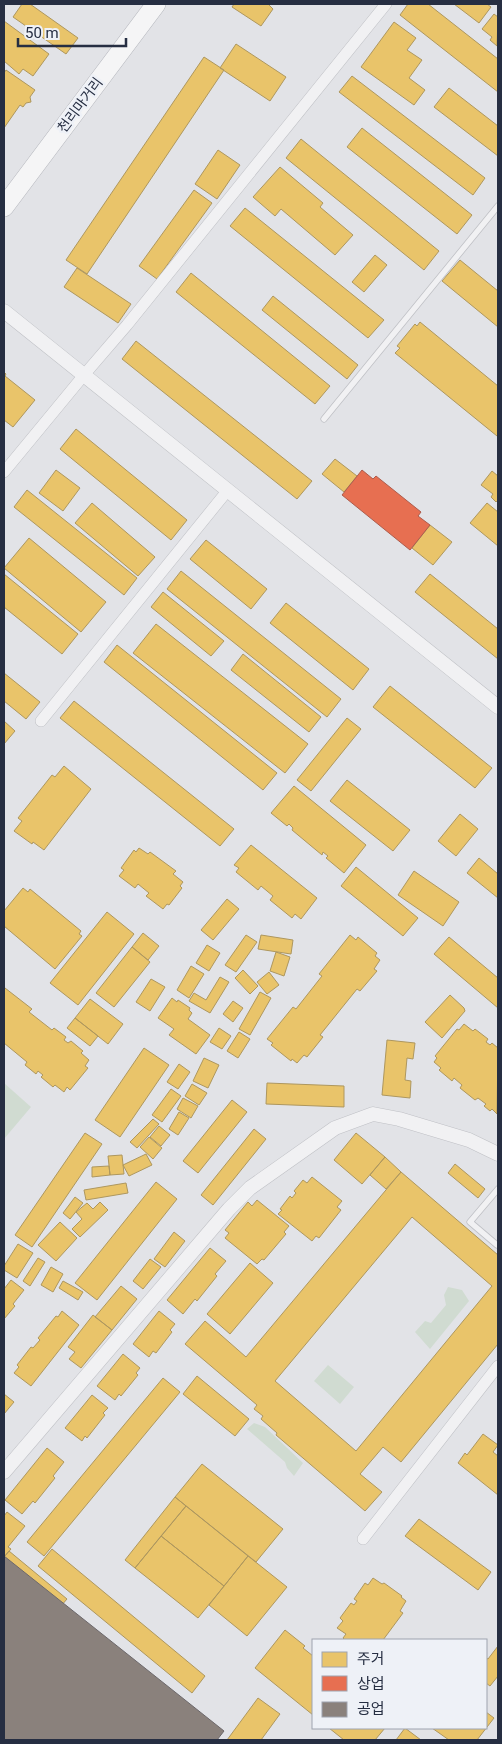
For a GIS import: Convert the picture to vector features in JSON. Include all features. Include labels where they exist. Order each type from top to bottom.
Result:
[{"type":"highway","name":"천리마거리","points":[[4,207],[156,4]]},
{"type":"street","points":[[4,472],[134,317],[386,4]]},
{"type":"street","points":[[4,311],[498,708]]},
{"type":"street","points":[[41,720],[228,490]]},
{"type":"street","points":[[4,1472],[229,1209],[250,1188],[335,1128],[373,1114],[399,1119],[469,1140],[498,1154]]},
{"type":"street","points":[[364,1539],[498,1366]]},
{"type":"lane","points":[[324,419],[498,206]]},
{"type":"lane","points":[[497,1246],[470,1222],[498,1189]]},
{"type":"shaded area","points":[[4,1083],[31,1107],[4,1139]]},
{"type":"shaded area","points":[[448,1287],[462,1290],[469,1301],[430,1349],[415,1332],[425,1321],[431,1323],[446,1305],[444,1295]]},
{"type":"shaded area","points":[[328,1365],[354,1387],[340,1404],[314,1381]]},
{"type":"shaded area","points":[[254,1423],[265,1427],[303,1463],[294,1476],[287,1468],[285,1462],[247,1429]]},
{"type":"building: 주거","points":[[22,4],[30,4],[78,38],[66,54],[13,17]]},
{"type":"building: 주거","points":[[234,4],[268,4],[273,9],[261,26],[232,7]]},
{"type":"building: 주거","points":[[408,4],[428,4],[498,59],[498,92],[400,15]]},
{"type":"building: 주거","points":[[454,4],[487,4],[491,7],[479,23]]},
{"type":"building: 주거","points":[[494,14],[498,17],[497,46],[490,40],[492,37],[482,29]]},
{"type":"building: 주거","points":[[4,21],[49,54],[33,76],[23,69],[19,74],[4,61]]},
{"type":"building: 주거","points":[[394,22],[416,38],[407,50],[422,60],[409,78],[425,90],[414,105],[361,67]]},
{"type":"building: 주거","points":[[236,44],[286,77],[270,101],[220,68]]},
{"type":"building: 주거","points":[[204,57],[224,70],[87,274],[66,260]]},
{"type":"building: 주거","points":[[6,70],[35,90],[30,97],[31,102],[26,103],[23,107],[20,105],[4,128],[4,73]]},
{"type":"building: 주거","points":[[352,76],[485,178],[473,195],[339,92]]},
{"type":"building: 주거","points":[[449,88],[498,126],[498,156],[434,107]]},
{"type":"building: 주거","points":[[362,128],[472,215],[457,234],[347,147]]},
{"type":"building: 주거","points":[[301,139],[439,251],[424,270],[286,158]]},
{"type":"building: 주거","points":[[218,150],[240,165],[217,199],[195,184]]},
{"type":"building: 주거","points":[[280,167],[323,203],[320,207],[353,235],[335,255],[281,209],[275,216],[253,197]]},
{"type":"building: 주거","points":[[194,190],[212,203],[157,279],[139,266]]},
{"type":"building: 주거","points":[[245,208],[384,320],[368,338],[230,226]]},
{"type":"building: 주거","points":[[375,255],[387,265],[364,292],[352,282]]},
{"type":"building: 주거","points":[[460,260],[498,291],[498,327],[442,281]]},
{"type":"building: 주거","points":[[77,268],[131,304],[118,323],[64,287]]},
{"type":"building: 주거","points":[[191,273],[330,386],[315,404],[176,292]]},
{"type":"building: 주거","points":[[273,296],[358,365],[347,379],[262,310]]},
{"type":"building: 주거","points":[[420,322],[498,386],[497,436],[395,353],[400,348],[397,346],[415,324],[417,326]]},
{"type":"building: 주거","points":[[136,341],[312,481],[297,499],[122,359]]},
{"type":"building: 주거","points":[[4,372],[5,376],[35,400],[13,427],[4,420]]},
{"type":"building: 주거","points":[[76,429],[187,520],[171,540],[60,449]]},
{"type":"building: 주거","points":[[335,459],[357,476],[344,492],[322,474]]},
{"type":"building: 주거","points":[[56,470],[80,488],[63,511],[39,493]]},
{"type":"building: 주거","points":[[492,471],[498,476],[498,500],[496,502],[491,497],[493,494],[481,485]]},
{"type":"building: 주거","points":[[27,490],[137,578],[124,595],[14,507]]},
{"type":"building: 주거","points":[[92,503],[155,557],[138,576],[75,523]]},
{"type":"building: 주거","points":[[487,503],[498,512],[498,546],[470,523]]},
{"type":"building: 주거","points":[[430,525],[452,542],[433,565],[412,548]]},
{"type":"building: 주거","points":[[29,538],[106,602],[81,632],[4,568]]},
{"type":"building: 주거","points":[[206,540],[267,589],[251,609],[190,559]]},
{"type":"building: 주거","points":[[181,571],[341,699],[327,717],[167,589]]},
{"type":"building: 주거","points":[[4,574],[78,634],[62,654],[4,607]]},
{"type":"building: 주거","points":[[430,574],[498,629],[498,659],[415,592]]},
{"type":"building: 주거","points":[[163,592],[224,641],[211,656],[151,607]]},
{"type":"building: 주거","points":[[286,603],[369,669],[353,690],[270,623]]},
{"type":"building: 주거","points":[[156,624],[308,744],[285,773],[133,653]]},
{"type":"building: 주거","points":[[117,645],[277,773],[263,790],[104,662]]},
{"type":"building: 주거","points":[[243,654],[321,717],[309,732],[231,670]]},
{"type":"building: 주거","points":[[4,673],[40,702],[26,719],[4,701]]},
{"type":"building: 주거","points":[[390,686],[492,768],[475,788],[373,707]]},
{"type":"building: 주거","points":[[74,701],[234,829],[220,846],[60,718]]},
{"type":"building: 주거","points":[[347,718],[361,729],[311,791],[297,780]]},
{"type":"building: 주거","points":[[4,721],[15,731],[4,744]]},
{"type":"building: 주거","points":[[64,766],[91,789],[44,850],[14,831],[22,821],[18,818],[52,775],[55,777]]},
{"type":"building: 주거","points":[[347,780],[410,830],[393,851],[330,801]]},
{"type":"building: 주거","points":[[294,786],[366,845],[344,873],[326,858],[328,856],[323,852],[322,855],[292,830],[293,828],[289,824],[287,826],[271,813]]},
{"type":"building: 주거","points":[[460,814],[478,829],[456,856],[438,841]]},
{"type":"building: 주거","points":[[251,845],[317,898],[301,919],[295,914],[292,918],[270,900],[273,896],[261,886],[258,890],[236,872],[239,868],[234,865]]},
{"type":"building: 주거","points":[[139,848],[148,854],[150,852],[176,871],[173,874],[183,882],[180,886],[182,888],[169,905],[167,904],[163,909],[146,896],[149,893],[138,884],[135,888],[119,876],[124,870],[121,868],[134,850],[136,852]]},
{"type":"building: 주거","points":[[479,858],[498,874],[498,898],[467,873]]},
{"type":"building: 주거","points":[[356,867],[418,918],[403,936],[341,886]]},
{"type":"building: 주거","points":[[414,871],[459,902],[443,926],[398,895]]},
{"type":"building: 주거","points":[[23,888],[28,892],[30,889],[81,931],[79,934],[82,936],[55,969],[4,926],[4,911]]},
{"type":"building: 주거","points":[[227,899],[239,909],[213,940],[201,930]]},
{"type":"building: 주거","points":[[107,912],[134,934],[78,1005],[50,983]]},
{"type":"building: 주거","points":[[143,933],[159,946],[148,960],[132,947]]},
{"type":"building: 주거","points":[[246,935],[257,942],[236,972],[225,965]]},
{"type":"building: 주거","points":[[261,935],[293,940],[291,954],[258,949]]},
{"type":"building: 주거","points":[[350,935],[356,940],[358,937],[377,953],[375,956],[380,960],[374,969],[377,971],[360,991],[357,989],[320,1035],[323,1037],[307,1057],[304,1055],[297,1063],[292,1059],[291,1061],[271,1045],[273,1043],[267,1039],[293,1007],[296,1009],[322,976],[319,974]]},
{"type":"building: 주거","points":[[449,937],[498,978],[498,1008],[434,954]]},
{"type":"building: 주거","points":[[207,945],[220,953],[209,971],[196,963]]},
{"type":"building: 주거","points":[[132,947],[150,962],[114,1007],[96,993]]},
{"type":"building: 주거","points":[[276,952],[290,957],[284,976],[270,971]]},
{"type":"building: 주거","points":[[191,966],[204,974],[189,998],[177,990]]},
{"type":"building: 주거","points":[[243,970],[258,986],[250,994],[235,978]]},
{"type":"building: 주거","points":[[269,972],[279,985],[267,994],[257,982]]},
{"type":"building: 주거","points":[[220,977],[229,982],[210,1013],[189,1001],[194,993],[206,1000]]},
{"type":"building: 주거","points":[[151,979],[165,987],[150,1011],[136,1002]]},
{"type":"building: 주거","points":[[5,988],[32,1009],[29,1012],[52,1030],[54,1028],[66,1037],[64,1040],[68,1043],[71,1041],[83,1051],[81,1053],[89,1060],[85,1066],[88,1068],[70,1090],[67,1087],[64,1092],[55,1085],[53,1087],[41,1077],[43,1075],[38,1071],[36,1074],[25,1065],[27,1062],[4,1043]]},
{"type":"building: 주거","points":[[260,992],[271,998],[250,1035],[239,1029]]},
{"type":"building: 주거","points":[[450,995],[465,1011],[442,1038],[425,1022]]},
{"type":"building: 주거","points":[[172,998],[190,1008],[189,1010],[192,1013],[188,1019],[210,1035],[196,1054],[169,1035],[174,1029],[158,1018]]},
{"type":"building: 주거","points":[[90,999],[123,1024],[108,1044],[75,1018]]},
{"type":"building: 주거","points":[[233,1001],[243,1008],[233,1022],[223,1014]]},
{"type":"building: 주거","points":[[75,1018],[98,1036],[90,1046],[67,1028]]},
{"type":"building: 주거","points":[[464,1024],[473,1031],[475,1029],[488,1039],[486,1042],[490,1045],[492,1043],[498,1048],[497,1114],[492,1109],[490,1111],[484,1106],[486,1104],[478,1098],[475,1100],[460,1088],[462,1085],[454,1078],[452,1081],[439,1070],[441,1068],[434,1062],[437,1058],[435,1056],[457,1029],[459,1030]]},
{"type":"building: 주거","points":[[219,1028],[231,1036],[222,1049],[210,1042]]},
{"type":"building: 주거","points":[[239,1032],[250,1039],[238,1058],[227,1051]]},
{"type":"building: 주거","points":[[387,1040],[415,1043],[413,1059],[407,1058],[405,1080],[411,1081],[410,1098],[382,1095]]},
{"type":"building: 주거","points":[[144,1048],[169,1065],[120,1137],[95,1120]]},
{"type":"building: 주거","points":[[204,1058],[219,1065],[208,1088],[193,1081]]},
{"type":"building: 주거","points":[[179,1064],[190,1072],[178,1089],[167,1082]]},
{"type":"building: 주거","points":[[267,1083],[344,1086],[344,1107],[266,1104]]},
{"type":"building: 주거","points":[[192,1084],[207,1093],[199,1105],[185,1096]]},
{"type":"building: 주거","points":[[171,1089],[181,1096],[162,1122],[152,1115]]},
{"type":"building: 주거","points":[[183,1098],[198,1106],[191,1118],[177,1109]]},
{"type":"building: 주거","points":[[232,1100],[247,1112],[198,1173],[183,1161]]},
{"type":"building: 주거","points":[[179,1112],[189,1118],[178,1135],[169,1129]]},
{"type":"building: 주거","points":[[153,1119],[159,1124],[137,1148],[130,1142]]},
{"type":"building: 주거","points":[[159,1126],[170,1135],[161,1146],[150,1137]]},
{"type":"building: 주거","points":[[254,1129],[266,1139],[213,1205],[201,1195]]},
{"type":"building: 주거","points":[[85,1133],[102,1144],[32,1247],[15,1235]]},
{"type":"building: 주거","points":[[356,1133],[385,1157],[362,1184],[334,1160]]},
{"type":"building: 주거","points":[[149,1137],[162,1148],[153,1159],[140,1147]]},
{"type":"building: 주거","points":[[146,1154],[152,1165],[129,1176],[123,1165]]},
{"type":"building: 주거","points":[[122,1155],[124,1174],[110,1175],[108,1156]]},
{"type":"building: 주거","points":[[385,1157],[401,1172],[386,1189],[370,1175]]},
{"type":"building: 주거","points":[[455,1164],[485,1189],[478,1198],[448,1173]]},
{"type":"building: 주거","points":[[109,1166],[110,1175],[92,1177],[92,1167]]},
{"type":"building: 주거","points":[[401,1172],[498,1255],[498,1344],[401,1462],[383,1447],[360,1474],[382,1492],[365,1511],[276,1435],[277,1433],[261,1419],[263,1416],[254,1409],[257,1405],[185,1344],[205,1321],[246,1357]],"holes":[[[412,1217],[492,1286],[356,1451],[275,1381]]]},
{"type":"building: 주거","points":[[312,1177],[342,1201],[337,1207],[341,1210],[319,1238],[316,1236],[312,1241],[278,1214],[290,1196],[292,1198],[296,1193],[294,1191],[303,1180],[307,1183]]},
{"type":"building: 주거","points":[[156,1182],[177,1199],[97,1300],[75,1283]]},
{"type":"building: 주거","points":[[126,1183],[128,1193],[86,1200],[84,1190]]},
{"type":"building: 주거","points":[[75,1197],[83,1203],[70,1219],[63,1213]]},
{"type":"building: 주거","points":[[257,1200],[289,1226],[284,1232],[286,1234],[264,1260],[262,1259],[257,1264],[225,1238],[229,1233],[225,1230],[248,1202],[252,1206]]},
{"type":"building: 주거","points":[[100,1202],[108,1210],[80,1237],[72,1229],[82,1219],[76,1212],[87,1203],[93,1209]]},
{"type":"building: 주거","points":[[60,1222],[77,1238],[56,1261],[38,1245]]},
{"type":"building: 주거","points":[[174,1232],[185,1241],[165,1267],[154,1259]]},
{"type":"building: 주거","points":[[18,1244],[33,1253],[17,1278],[4,1270],[4,1266]]},
{"type":"building: 주거","points":[[210,1248],[226,1261],[215,1274],[217,1276],[197,1301],[195,1299],[183,1314],[167,1300]]},
{"type":"building: 주거","points":[[38,1258],[45,1262],[30,1286],[23,1281]]},
{"type":"building: 주거","points":[[150,1259],[161,1267],[143,1289],[133,1281]]},
{"type":"building: 주거","points":[[250,1263],[273,1283],[230,1334],[207,1314]]},
{"type":"building: 주거","points":[[51,1267],[63,1274],[53,1292],[41,1285]]},
{"type":"building: 주거","points":[[11,1280],[24,1290],[13,1304],[15,1306],[4,1319],[4,1289]]},
{"type":"building: 주거","points":[[63,1281],[83,1292],[78,1300],[59,1288]]},
{"type":"building: 주거","points":[[121,1286],[137,1299],[112,1330],[95,1317]]},
{"type":"building: 주거","points":[[62,1311],[79,1325],[31,1386],[14,1373],[19,1367],[17,1365],[31,1347],[33,1348],[40,1340],[38,1338]]},
{"type":"building: 주거","points":[[159,1311],[175,1324],[170,1330],[172,1332],[156,1353],[153,1351],[149,1357],[133,1344]]},
{"type":"building: 주거","points":[[93,1315],[112,1330],[81,1368],[69,1359],[75,1352],[68,1347]]},
{"type":"building: 주거","points":[[123,1354],[140,1368],[136,1373],[138,1375],[121,1396],[119,1394],[115,1400],[97,1386]]},
{"type":"building: 주거","points":[[197,1376],[249,1419],[235,1436],[183,1394]]},
{"type":"building: 주거","points":[[163,1378],[180,1392],[44,1556],[27,1542]]},
{"type":"building: 주거","points":[[4,1394],[14,1402],[4,1414]]},
{"type":"building: 주거","points":[[92,1395],[108,1408],[103,1413],[105,1415],[87,1438],[85,1436],[82,1441],[65,1428]]},
{"type":"building: 주거","points":[[483,1434],[498,1445],[493,1452],[498,1456],[498,1495],[458,1463],[465,1453],[467,1455]]},
{"type":"building: 주거","points":[[47,1448],[64,1462],[53,1476],[55,1478],[35,1503],[33,1501],[22,1514],[5,1500]]},
{"type":"building: 주거","points":[[202,1464],[283,1529],[256,1562],[175,1497]]},
{"type":"building: 주거","points":[[175,1497],[186,1506],[135,1568],[125,1560]]},
{"type":"building: 주거","points":[[186,1506],[248,1556],[224,1586],[161,1536]]},
{"type":"building: 주거","points":[[7,1512],[25,1526],[8,1547],[11,1549],[4,1557],[4,1516]]},
{"type":"building: 주거","points":[[419,1519],[491,1572],[478,1590],[405,1536]]},
{"type":"building: 주거","points":[[161,1536],[224,1586],[198,1618],[135,1568]]},
{"type":"building: 주거","points":[[52,1549],[205,1676],[192,1693],[38,1566]]},
{"type":"building: 주거","points":[[9,1551],[67,1599],[55,1613],[4,1571],[4,1557]]},
{"type":"building: 주거","points":[[248,1556],[287,1587],[247,1636],[209,1605]]},
{"type":"building: 주거","points":[[373,1578],[382,1584],[384,1583],[402,1596],[406,1601],[400,1611],[403,1613],[384,1639],[344,1639],[346,1634],[337,1628],[343,1621],[340,1618],[351,1603],[354,1605],[357,1601],[354,1599],[365,1583],[368,1585]]},
{"type":"building: 주거","points":[[62,1610],[134,1665],[120,1685],[47,1629]]},
{"type":"building: 주거","points":[[285,1630],[305,1646],[303,1648],[312,1655],[312,1714],[255,1668]]},
{"type":"building: 주거","points":[[498,1646],[498,1676],[490,1686],[487,1684],[488,1659]]},
{"type":"building: 주거","points":[[134,1665],[180,1700],[150,1740],[90,1740],[82,1734]]},
{"type":"building: 주거","points":[[258,1698],[280,1714],[261,1740],[227,1740]]},
{"type":"building: 주거","points":[[4,1709],[28,1725],[19,1740],[4,1740]]},
{"type":"building: 주거","points":[[487,1713],[494,1718],[487,1727]]},
{"type":"building: 주거","points":[[188,1718],[209,1733],[204,1740],[171,1740]]},
{"type":"building: 주거","points":[[28,1725],[53,1740],[19,1740]]},
{"type":"building: 주거","points":[[330,1729],[384,1729],[375,1740],[344,1740]]},
{"type":"building: 주거","points":[[404,1729],[406,1729],[421,1740],[396,1740]]},
{"type":"building: 주거","points":[[433,1729],[486,1729],[477,1740],[449,1740]]},
{"type":"building: 상업","points":[[362,470],[373,479],[376,476],[421,512],[418,516],[430,525],[410,550],[342,495]]},
{"type":"building: 공업","points":[[4,1556],[224,1731],[217,1740],[4,1740]]}]
